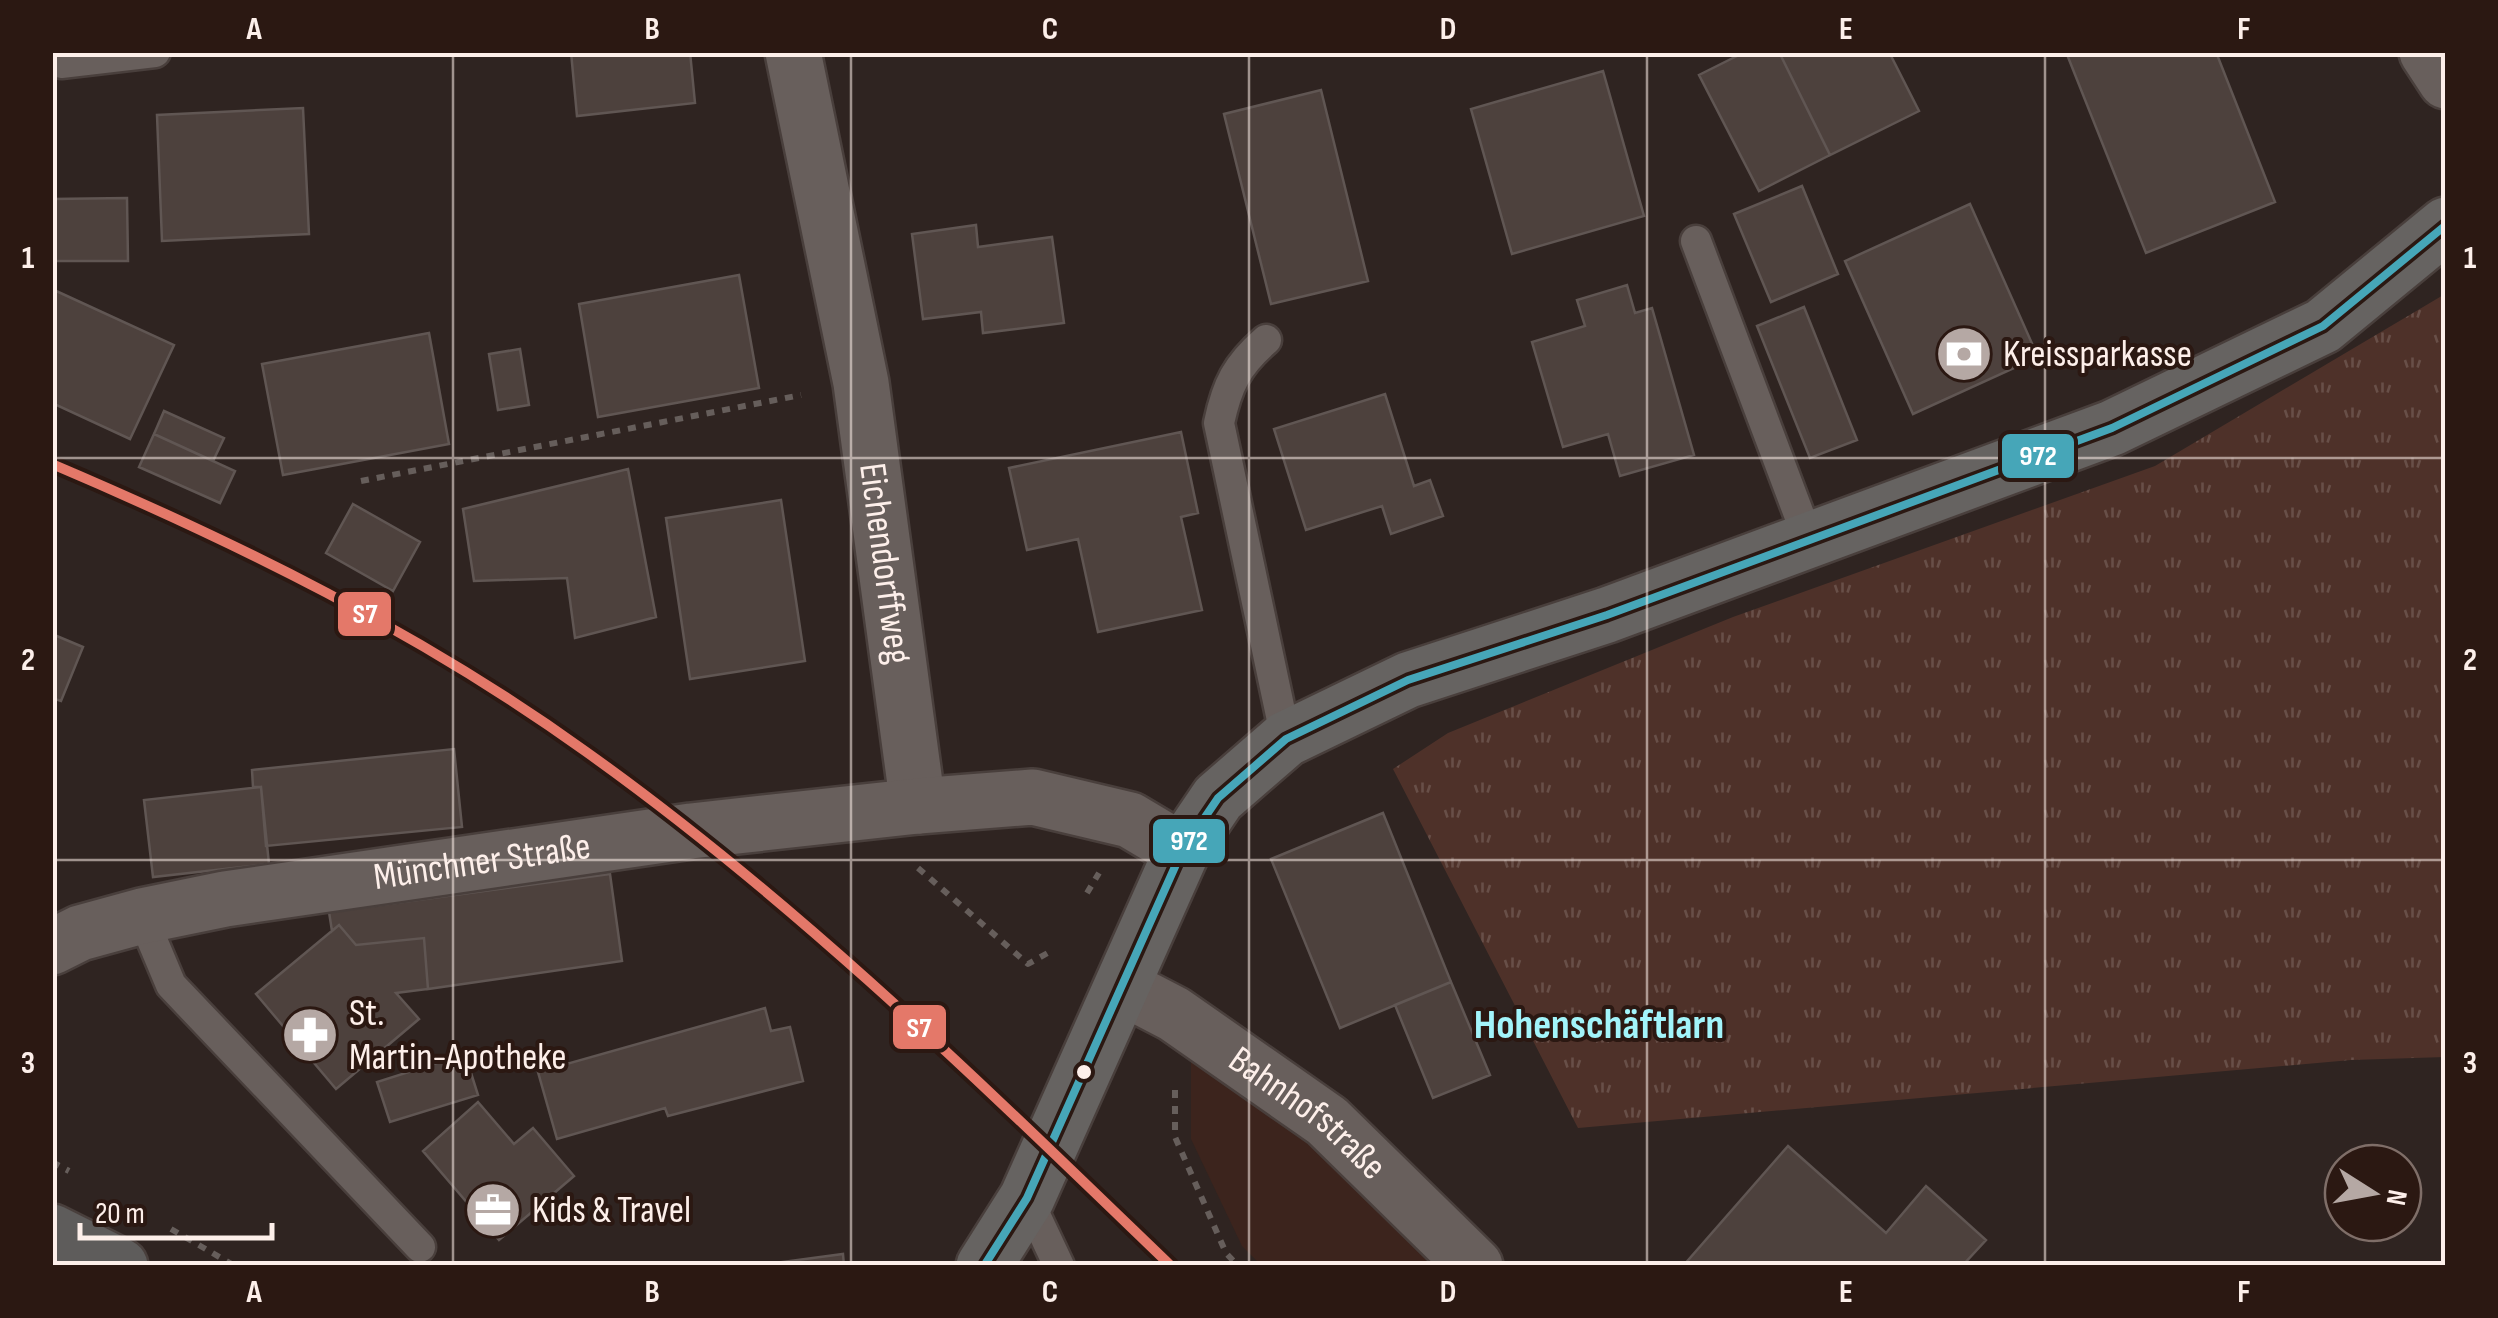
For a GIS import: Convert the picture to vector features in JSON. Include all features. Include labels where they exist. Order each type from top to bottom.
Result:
[{"type":"main road","points":[[984,1266],[1027,1198],[1182,851],[1218,798],[1286,739],[1408,680],[1608,615],[2112,428],[2323,326],[2446,225]]},
{"type":"main road","points":[[52,1232],[120,1266]]},
{"type":"street","name":"Eichendorffweg","points":[[792,52],[861,384],[918,806]]},
{"type":"street","points":[[2427,52],[2446,81]]},
{"type":"street","points":[[918,806],[1033,798],[1130,820],[1182,851]]},
{"type":"street","name":"Münchner Straße","points":[[52,947],[80,934],[142,916],[225,899],[690,831],[918,806]]},
{"type":"street","name":"Bahnhofstraße","points":[[1122,987],[1174,1014],[1327,1121],[1476,1266]]},
{"type":"lane","points":[[61,63],[154,52]]},
{"type":"lane","points":[[1696,241],[1809,541]]},
{"type":"lane","points":[[1266,340],[1241,362],[1226,386],[1219,423],[1286,739]]},
{"type":"lane","points":[[142,916],[171,986],[420,1247]]},
{"type":"lane","points":[[1027,1198],[1059,1266]]},
{"type":"path","points":[[362,481],[861,384]]},
{"type":"path","points":[[918,806],[910,862],[1028,964],[1052,950]]},
{"type":"path","points":[[1174,1014],[1175,1137],[1226,1252],[1238,1266]]},
{"type":"shaded area","points":[[1191,1041],[1322,1132],[1442,1265],[1261,1265],[1242,1246],[1191,1139]]},
{"type":"green space","points":[[2445,294],[2445,1057],[2351,1060],[1578,1128],[1393,769],[1448,733],[1733,617],[2155,466]]},
{"type":"building","points":[[571,52],[690,52],[695,103],[577,116]]},
{"type":"building","points":[[1745,52],[1779,52],[1830,155],[1759,191],[1699,75]]},
{"type":"building","points":[[1779,52],[1889,52],[1919,111],[1830,155]]},
{"type":"building","points":[[2066,52],[2216,52],[2275,202],[2146,253]]},
{"type":"building","points":[[1603,71],[1644,216],[1512,254],[1471,109]]},
{"type":"building","points":[[1321,90],[1368,281],[1271,304],[1224,114]]},
{"type":"building","points":[[303,108],[309,234],[162,241],[157,115]]},
{"type":"building","points":[[1802,186],[1838,274],[1771,302],[1734,214]]},
{"type":"building","points":[[127,198],[128,261],[52,261],[52,199]]},
{"type":"building","points":[[1970,204],[2038,357],[1913,414],[1845,261]]},
{"type":"building","points":[[976,225],[978,247],[1052,237],[1064,323],[983,333],[981,312],[923,319],[912,234]]},
{"type":"building","points":[[739,275],[759,388],[598,417],[579,304]]},
{"type":"building","points":[[1627,285],[1635,313],[1652,308],[1694,455],[1620,476],[1608,434],[1563,447],[1532,342],[1585,326],[1577,300]]},
{"type":"building","points":[[54,290],[174,345],[130,439],[52,403]]},
{"type":"building","points":[[1804,307],[1857,440],[1810,458],[1757,326]]},
{"type":"building","points":[[429,333],[449,444],[283,475],[262,364]]},
{"type":"building","points":[[520,349],[529,405],[498,410],[489,354]]},
{"type":"building","points":[[1385,394],[1414,486],[1430,480],[1443,516],[1391,534],[1382,506],[1306,530],[1274,429]]},
{"type":"building","points":[[164,411],[224,438],[213,461],[154,434]]},
{"type":"building","points":[[1181,432],[1198,513],[1181,517],[1202,610],[1098,632],[1078,539],[1027,550],[1009,468]]},
{"type":"building","points":[[154,434],[235,471],[220,503],[139,467]]},
{"type":"building","points":[[628,469],[656,617],[575,638],[567,578],[474,581],[463,509]]},
{"type":"building","points":[[781,500],[805,661],[690,679],[666,518]]},
{"type":"building","points":[[353,504],[420,542],[393,591],[326,553]]},
{"type":"building","points":[[52,634],[83,647],[61,701],[52,698]]},
{"type":"building","points":[[454,749],[462,827],[266,846],[261,787],[253,787],[252,770]]},
{"type":"building","points":[[261,787],[269,864],[153,877],[144,800]]},
{"type":"building","points":[[1383,813],[1451,982],[1340,1028],[1271,859]]},
{"type":"building","points":[[610,874],[622,961],[428,989],[424,938],[356,945],[339,925],[332,931],[329,912]]},
{"type":"building","points":[[339,925],[356,945],[424,938],[428,989],[396,993],[419,1019],[336,1089],[256,994]]},
{"type":"building","points":[[1451,982],[1490,1075],[1433,1098],[1395,1005]]},
{"type":"building","points":[[765,1008],[771,1031],[790,1027],[803,1081],[668,1116],[665,1108],[557,1139],[538,1072]]},
{"type":"building","points":[[465,1054],[478,1095],[390,1122],[377,1082]]},
{"type":"building","points":[[478,1102],[514,1144],[533,1128],[574,1176],[499,1240],[423,1151]]},
{"type":"building","points":[[1788,1146],[1886,1233],[1926,1186],[1986,1240],[1962,1266],[1683,1266]]},
{"type":"building","points":[[843,1254],[844,1266],[775,1263]]},
{"type":"transit line","name":"972","points":[[984,1266],[1027,1198],[1182,851],[1218,798],[1286,739],[1408,680],[1607,615],[2112,428],[2323,326],[2446,225]]},
{"type":"transit line","name":"S7","points":[[52,464],[327,593],[459,667],[585,751],[663,809],[814,933],[959,1064],[1171,1266]]},
{"type":"place","name":"Kreissparkasse","points":[[1964,354]]},
{"type":"place","name":"St. Martin-Apotheke","points":[[310,1035]]},
{"type":"place","name":"Kids & Travel","points":[[493,1210]]},
{"type":"district","name":"Hohenschäftlarn","points":[[1599,1025]]}]
